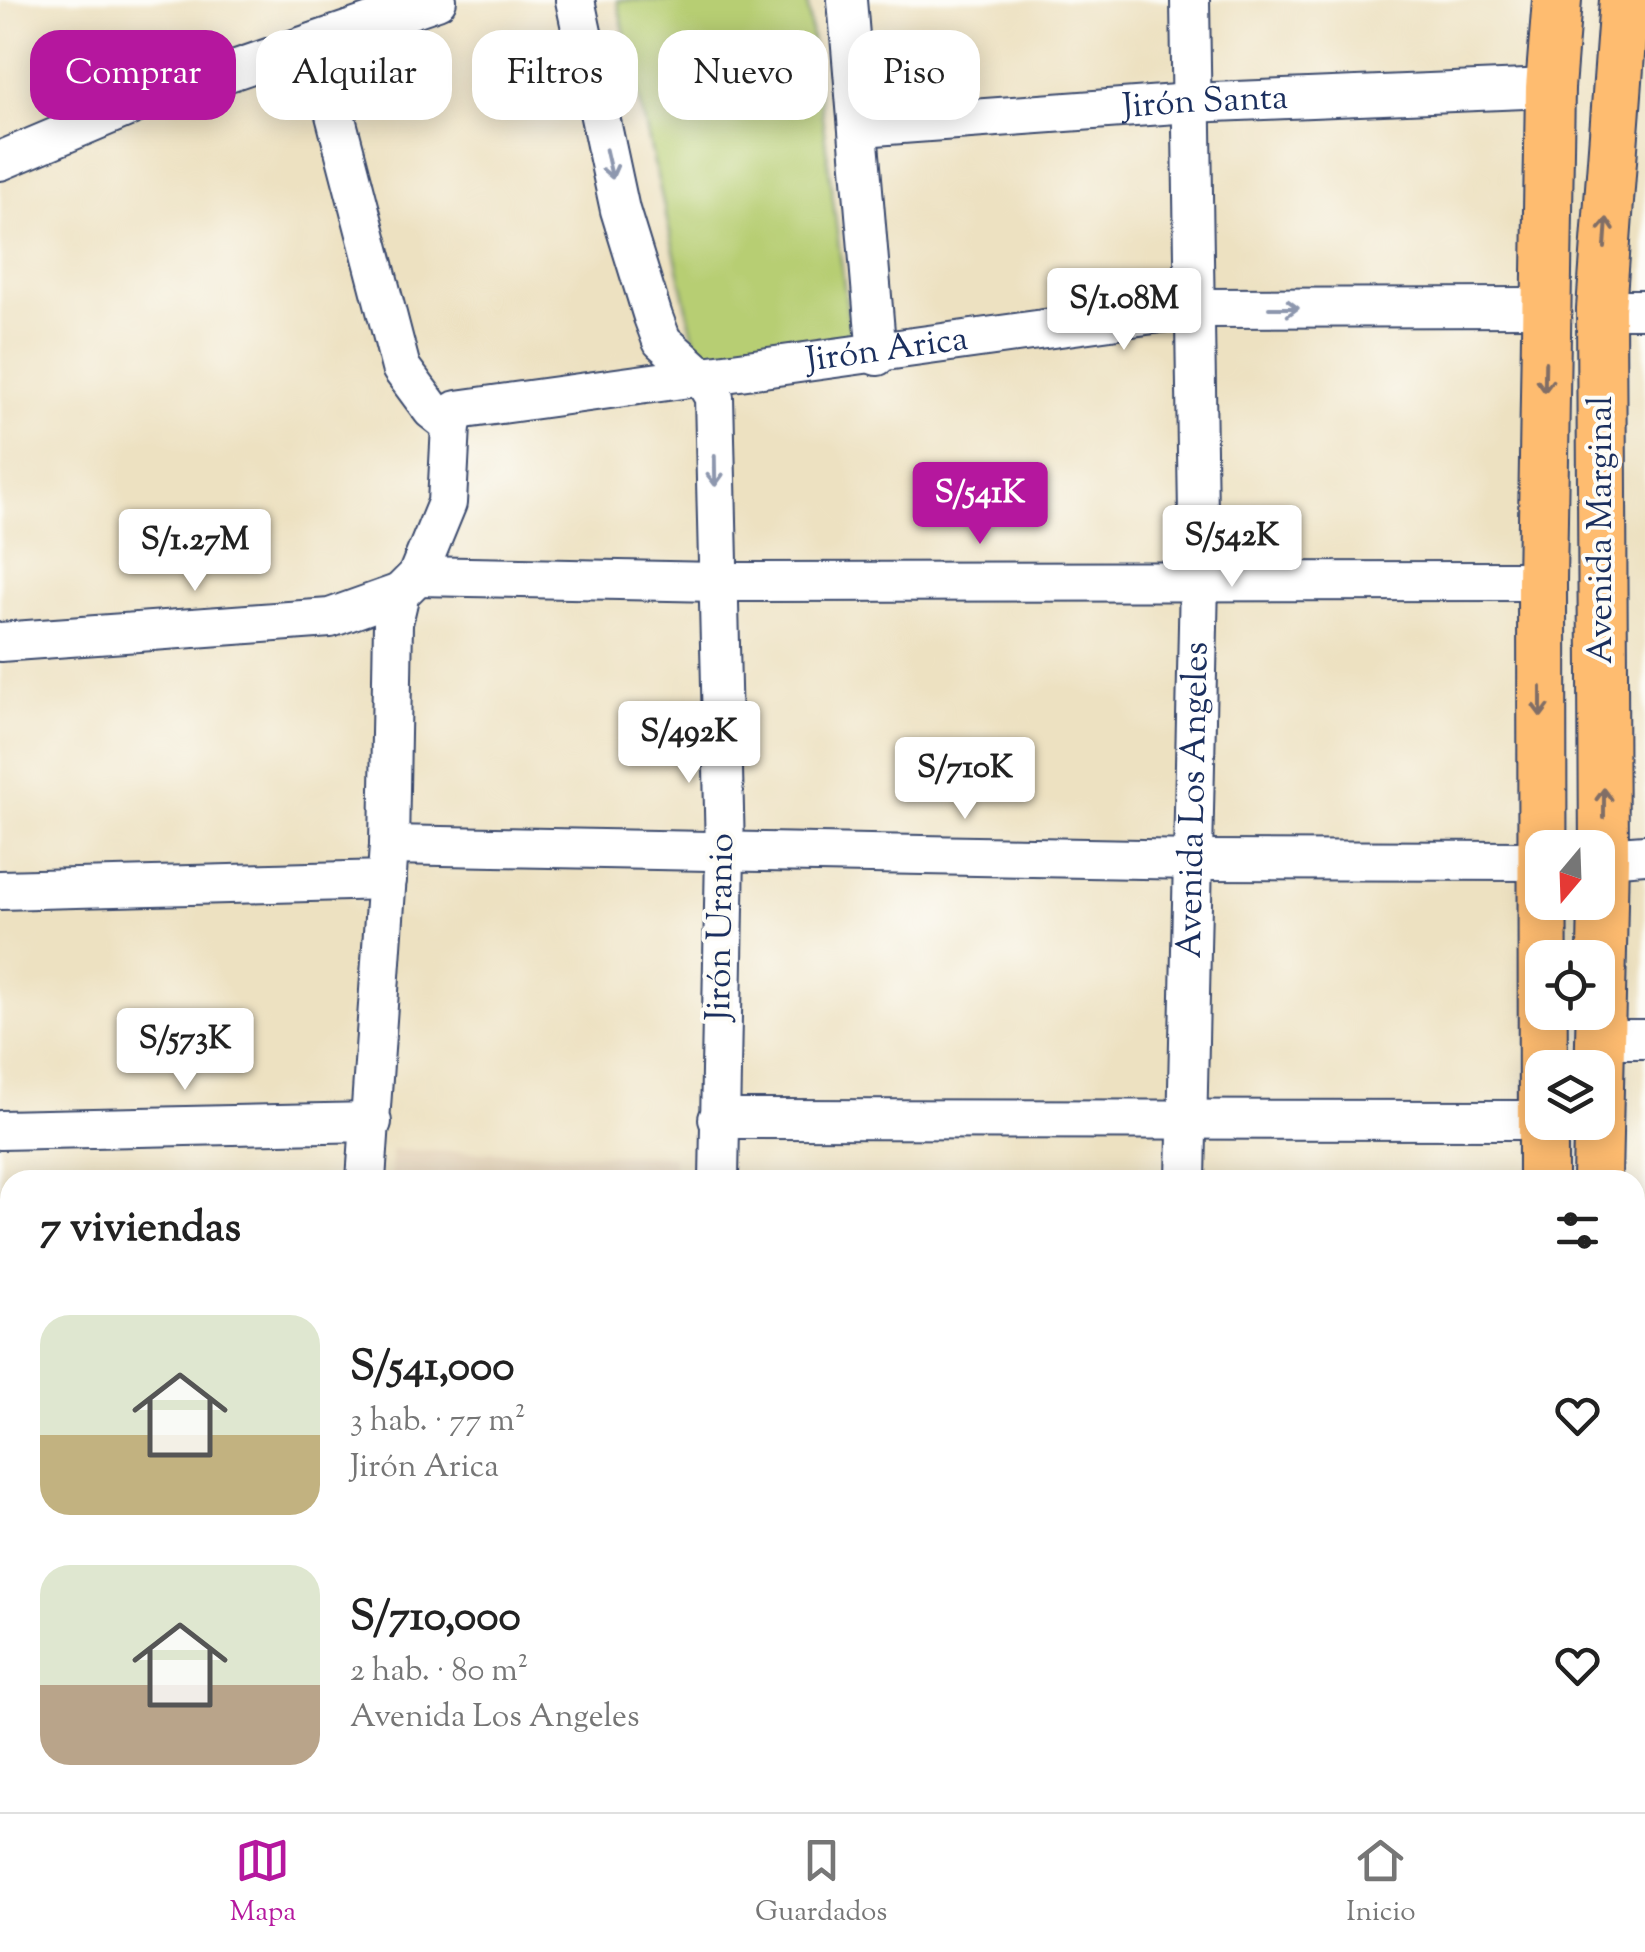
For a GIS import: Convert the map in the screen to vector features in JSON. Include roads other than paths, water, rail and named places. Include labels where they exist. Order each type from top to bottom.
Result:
[{"type":"main road","name":"Avenida Marginal","points":[[1541,830],[1546,307],[1550,88],[1556,0]]},
{"type":"main road","name":"Avenida Marginal","points":[[1599,1170],[1623,1039],[1623,308],[1630,7]]},
{"type":"main road","name":"Avenida Marginal","points":[[1541,920],[1542,1050]]},
{"type":"main road","name":"Avenida Marginal","points":[[1542,1140],[1543,1170]]},
{"type":"street","points":[[351,30],[437,0]]},
{"type":"street","points":[[575,0],[620,210],[652,317],[662,341],[702,377]]},
{"type":"street","points":[[847,0],[861,127],[877,356]]},
{"type":"street","name":"Avenida Los Angeles","points":[[1186,1170],[1196,860],[1198,580],[1190,0]]},
{"type":"street","points":[[0,161],[135,104],[256,63]]},
{"type":"street","name":"Jirón Santa","points":[[861,127],[1190,103],[1550,88]]},
{"type":"street","points":[[336,120],[401,368],[432,410],[461,415],[447,503],[393,623],[388,863],[367,1170]]},
{"type":"street","name":"Jirón Arica","points":[[461,415],[1197,308],[1546,307]]},
{"type":"street","name":"Jirón Uranio","points":[[702,377],[714,398],[725,850],[719,1170]]},
{"type":"street","points":[[0,642],[330,618],[408,584],[1542,581]]},
{"type":"street","points":[[0,890],[388,863],[725,850],[1196,860],[1525,861]]},
{"type":"street","points":[[718,1119],[1525,1120]]},
{"type":"street","points":[[0,1130],[372,1122]]}]
